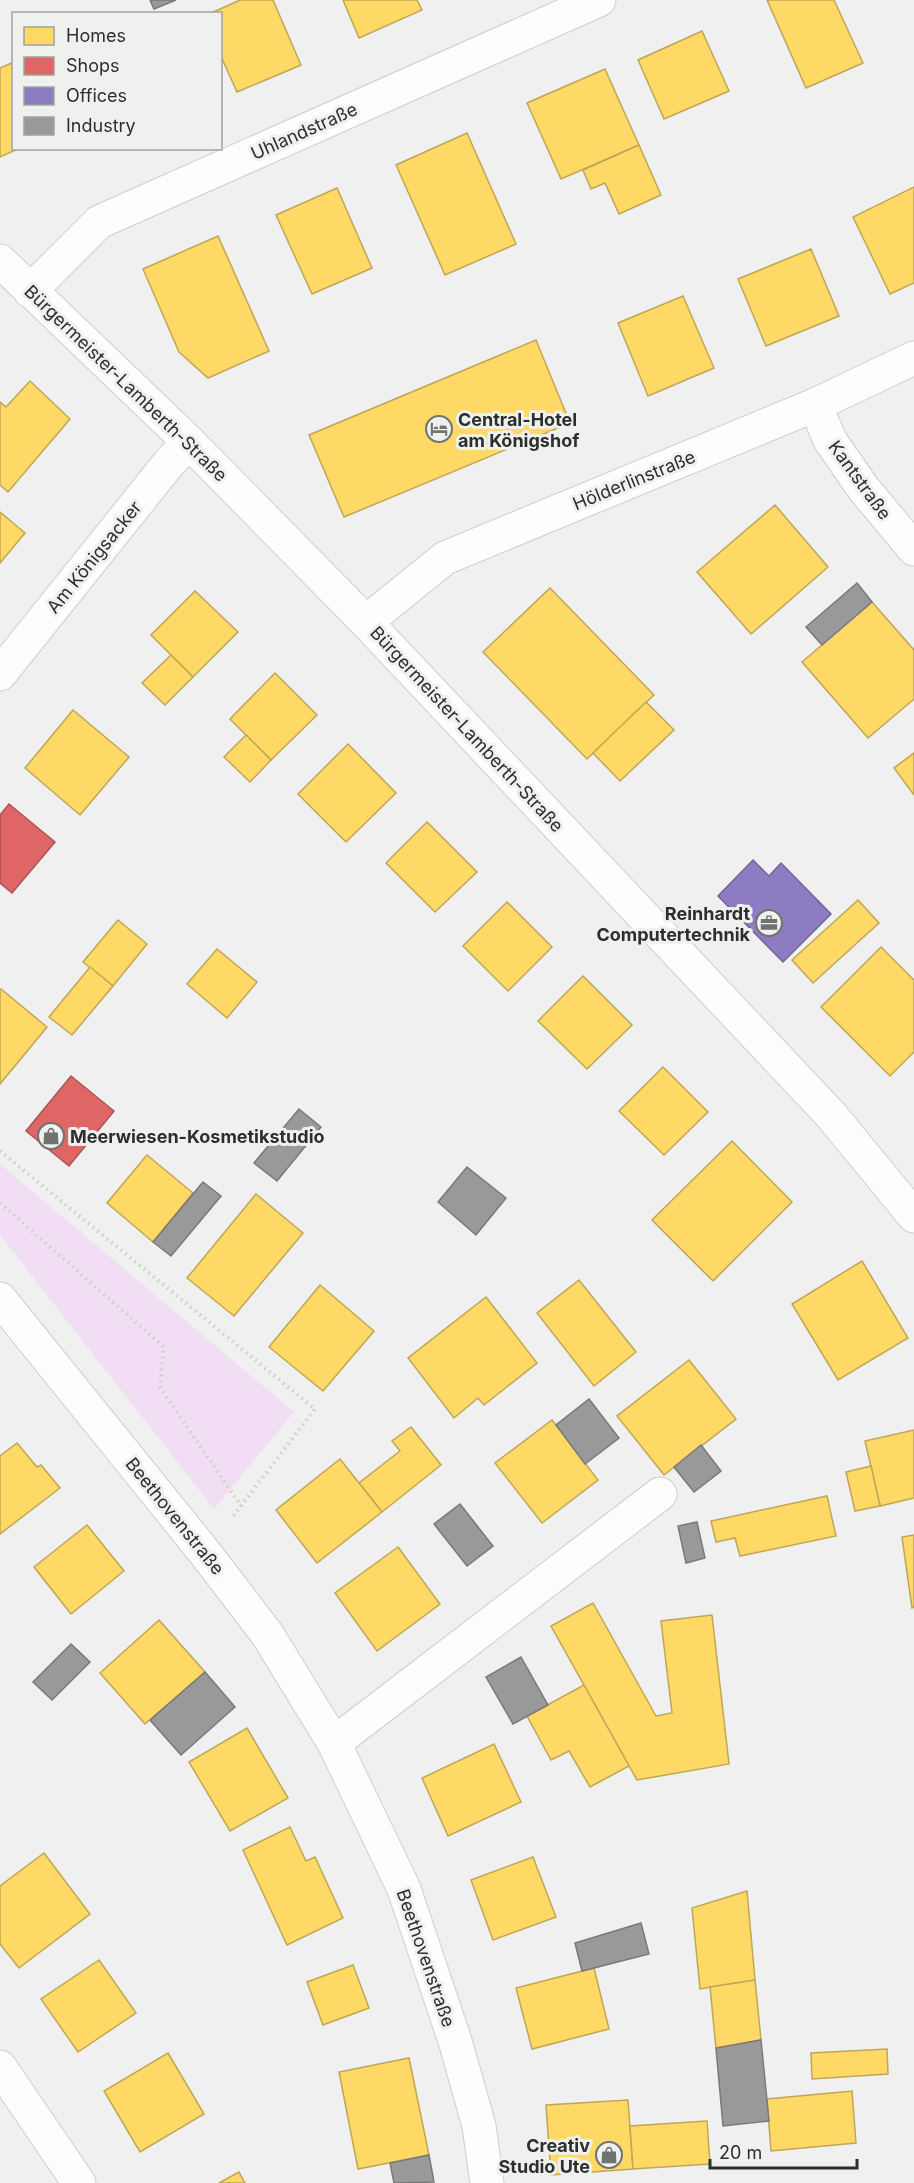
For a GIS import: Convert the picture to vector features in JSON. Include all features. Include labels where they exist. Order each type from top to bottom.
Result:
[{"type":"street","name":"Uhlandstraße","points":[[30,291],[99,222],[599,0]]},
{"type":"street","name":"Bürgermeister-Lamberth-Straße","points":[[0,261],[189,442],[366,622],[831,1115],[914,1216]]},
{"type":"street","name":"Hölderlinstraße","points":[[366,622],[445,558],[815,405],[914,358]]},
{"type":"street","name":"Kantstraße","points":[[815,405],[830,440],[863,488],[914,549]]},
{"type":"street","name":"Am Königsacker","points":[[0,674],[169,463],[189,442]]},
{"type":"street","name":"Beethovenstraße","points":[[0,1299],[267,1634],[334,1743],[404,1889],[456,2044],[479,2126],[487,2183]]},
{"type":"street","points":[[334,1743],[660,1494]]},
{"type":"street","points":[[0,2067],[80,2183]]},
{"type":"path","points":[[0,1151],[315,1409],[205,1554]]},
{"type":"path","points":[[0,1203],[164,1347],[160,1387],[241,1506]]},
{"type":"shaded area","points":[[0,1164],[294,1412],[214,1509],[0,1235]]},
{"type":"building: Homes","points":[[240,0],[273,0],[301,65],[237,92],[222,58],[222,12],[213,12]]},
{"type":"building: Homes","points":[[343,0],[417,0],[422,10],[359,38]]},
{"type":"building: Homes","points":[[767,0],[834,0],[863,63],[806,88]]},
{"type":"building: Homes","points":[[702,31],[729,91],[664,119],[638,60]]},
{"type":"building: Homes","points":[[12,63],[12,150],[16,150],[0,157],[0,68]]},
{"type":"building: Homes","points":[[605,69],[639,145],[561,179],[527,103]]},
{"type":"building: Homes","points":[[467,133],[516,244],[445,275],[396,165]]},
{"type":"building: Homes","points":[[639,145],[661,195],[619,214],[605,183],[591,189],[583,170]]},
{"type":"building: Homes","points":[[914,187],[914,283],[890,294],[853,217]]},
{"type":"building: Homes","points":[[337,188],[372,268],[312,294],[276,215]]},
{"type":"building: Homes","points":[[218,236],[269,351],[208,378],[179,352],[143,269]]},
{"type":"building: Homes","points":[[811,249],[839,316],[766,346],[738,279]]},
{"type":"building: Homes","points":[[683,296],[714,368],[648,396],[618,323]]},
{"type":"building: Homes","name":"Central-Hotel am Königshof","points":[[536,340],[570,423],[344,517],[309,435]]},
{"type":"building: Homes","points":[[30,381],[70,419],[8,492],[0,485],[0,402],[6,407]]},
{"type":"building: Homes","points":[[775,505],[828,567],[751,634],[697,572]]},
{"type":"building: Homes","points":[[0,512],[25,533],[0,563]]},
{"type":"building: Homes","points":[[550,588],[654,695],[587,759],[483,652]]},
{"type":"building: Homes","points":[[195,591],[238,632],[193,677],[151,635]]},
{"type":"building: Homes","points":[[872,602],[914,650],[914,699],[868,738],[802,662]]},
{"type":"building: Homes","points":[[171,655],[193,677],[165,705],[142,683]]},
{"type":"building: Homes","points":[[275,673],[317,715],[271,760],[230,719]]},
{"type":"building: Homes","points":[[646,702],[674,730],[620,781],[593,753]]},
{"type":"building: Homes","points":[[73,710],[129,757],[80,815],[25,768]]},
{"type":"building: Homes","points":[[246,735],[271,760],[250,782],[224,757]]},
{"type":"building: Homes","points":[[348,744],[396,793],[346,842],[298,794]]},
{"type":"building: Homes","points":[[914,753],[914,795],[894,768]]},
{"type":"building: Homes","points":[[427,822],[477,872],[435,912],[386,863]]},
{"type":"building: Homes","points":[[858,900],[879,923],[813,983],[792,960]]},
{"type":"building: Homes","points":[[507,902],[552,947],[508,991],[463,946]]},
{"type":"building: Homes","points":[[118,920],[147,944],[113,986],[83,962]]},
{"type":"building: Homes","points":[[881,947],[914,980],[914,1052],[890,1076],[821,1007]]},
{"type":"building: Homes","points":[[217,949],[257,982],[227,1018],[187,984]]},
{"type":"building: Homes","points":[[90,967],[113,986],[72,1035],[49,1017]]},
{"type":"building: Homes","points":[[583,976],[632,1025],[587,1069],[538,1021]]},
{"type":"building: Homes","points":[[0,990],[47,1027],[0,1084]]},
{"type":"building: Homes","points":[[663,1067],[708,1112],[664,1155],[619,1111]]},
{"type":"building: Homes","points":[[732,1141],[792,1202],[713,1281],[652,1220]]},
{"type":"building: Homes","points":[[147,1155],[193,1193],[153,1242],[107,1203]]},
{"type":"building: Homes","points":[[256,1194],[303,1233],[234,1316],[187,1278]]},
{"type":"building: Homes","points":[[862,1261],[908,1338],[838,1380],[792,1304]]},
{"type":"building: Homes","points":[[579,1280],[636,1352],[594,1386],[537,1313]]},
{"type":"building: Homes","points":[[320,1285],[374,1331],[323,1391],[269,1347]]},
{"type":"building: Homes","points":[[486,1297],[537,1363],[484,1405],[478,1398],[454,1418],[408,1358]]},
{"type":"building: Homes","points":[[689,1360],[736,1419],[664,1475],[617,1416]]},
{"type":"building: Homes","points":[[552,1420],[598,1480],[542,1523],[495,1463]]},
{"type":"building: Homes","points":[[411,1427],[441,1465],[382,1512],[359,1483],[400,1451],[392,1441]]},
{"type":"building: Homes","points":[[914,1430],[914,1498],[880,1506],[865,1441]]},
{"type":"building: Homes","points":[[17,1443],[37,1467],[41,1465],[60,1488],[0,1534],[0,1456]]},
{"type":"building: Homes","points":[[340,1459],[382,1512],[317,1563],[276,1510]]},
{"type":"building: Homes","points":[[871,1466],[880,1506],[855,1511],[846,1472]]},
{"type":"building: Homes","points":[[827,1496],[836,1536],[740,1556],[735,1538],[716,1542],[711,1521]]},
{"type":"building: Homes","points":[[87,1525],[124,1571],[71,1614],[34,1567]]},
{"type":"building: Homes","points":[[914,1535],[914,1607],[912,1608],[902,1537]]},
{"type":"building: Homes","points":[[398,1547],[440,1604],[377,1651],[335,1593]]},
{"type":"building: Homes","points":[[593,1603],[656,1716],[672,1713],[661,1621],[712,1615],[729,1764],[637,1780],[551,1626]]},
{"type":"building: Homes","points":[[159,1620],[205,1672],[145,1724],[100,1673]]},
{"type":"building: Homes","points":[[584,1685],[629,1766],[590,1787],[569,1751],[551,1760],[527,1716]]},
{"type":"building: Homes","points":[[247,1728],[288,1798],[230,1831],[189,1762]]},
{"type":"building: Homes","points":[[494,1744],[521,1802],[448,1836],[422,1778]]},
{"type":"building: Homes","points":[[290,1827],[306,1861],[315,1857],[343,1918],[287,1945],[243,1850]]},
{"type":"building: Homes","points":[[44,1853],[90,1914],[19,1968],[0,1944],[0,1886]]},
{"type":"building: Homes","points":[[533,1857],[556,1917],[493,1940],[471,1880]]},
{"type":"building: Homes","points":[[747,1891],[755,1980],[700,1989],[692,1908]]},
{"type":"building: Homes","points":[[99,1960],[136,2013],[78,2052],[41,1999]]},
{"type":"building: Homes","points":[[353,1965],[369,2008],[323,2025],[307,1982]]},
{"type":"building: Homes","points":[[594,1968],[609,2029],[532,2049],[516,1988]]},
{"type":"building: Homes","points":[[755,1980],[761,2040],[716,2048],[710,1987]]},
{"type":"building: Homes","points":[[887,2049],[888,2074],[812,2079],[811,2053]]},
{"type":"building: Homes","points":[[168,2053],[204,2114],[140,2152],[104,2091]]},
{"type":"building: Homes","points":[[409,2058],[429,2155],[358,2169],[339,2072]]},
{"type":"building: Homes","points":[[852,2091],[856,2143],[771,2151],[767,2099]]},
{"type":"building: Homes","points":[[628,2100],[633,2169],[551,2175],[546,2105]]},
{"type":"building: Homes","points":[[707,2121],[710,2164],[633,2169],[630,2126]]},
{"type":"building: Homes","points":[[239,2172],[245,2183],[219,2183]]},
{"type":"building: Shops","points":[[9,804],[55,842],[12,893],[0,883],[0,815]]},
{"type":"building: Shops","points":[[71,1076],[114,1111],[69,1166],[26,1131]]},
{"type":"building: Offices","points":[[753,860],[769,876],[781,863],[831,914],[783,962],[718,896]]},
{"type":"building: Industry","points":[[150,0],[176,0],[154,9]]},
{"type":"building: Industry","points":[[857,583],[872,602],[822,645],[806,627]]},
{"type":"building: Industry","points":[[299,1109],[321,1127],[277,1181],[254,1163]]},
{"type":"building: Industry","points":[[467,1167],[506,1198],[476,1235],[438,1202]]},
{"type":"building: Industry","points":[[203,1182],[221,1196],[171,1256],[153,1242]]},
{"type":"building: Industry","points":[[589,1399],[619,1438],[585,1464],[556,1425]]},
{"type":"building: Industry","points":[[701,1445],[721,1471],[694,1492],[674,1467]]},
{"type":"building: Industry","points":[[460,1504],[493,1546],[467,1566],[434,1524]]},
{"type":"building: Industry","points":[[697,1522],[705,1558],[686,1563],[678,1526]]},
{"type":"building: Industry","points":[[71,1644],[90,1662],[52,1700],[33,1682]]},
{"type":"building: Industry","points":[[521,1657],[548,1705],[513,1724],[486,1677]]},
{"type":"building: Industry","points":[[205,1672],[235,1707],[181,1755],[150,1720]]},
{"type":"building: Industry","points":[[641,1923],[649,1954],[582,1971],[575,1943]]},
{"type":"building: Industry","points":[[761,2040],[769,2121],[723,2126],[716,2048]]},
{"type":"building: Industry","points":[[429,2155],[434,2182],[394,2183],[390,2163]]},
{"type":"place","name":"Central-Hotel am Königshof","points":[[439,429]]},
{"type":"place","name":"Reinhardt Computertechnik","points":[[769,923]]},
{"type":"place","name":"Meerwiesen-Kosmetikstudio","points":[[51,1136]]},
{"type":"place","name":"Creativ Studio Ute","points":[[609,2155]]}]
